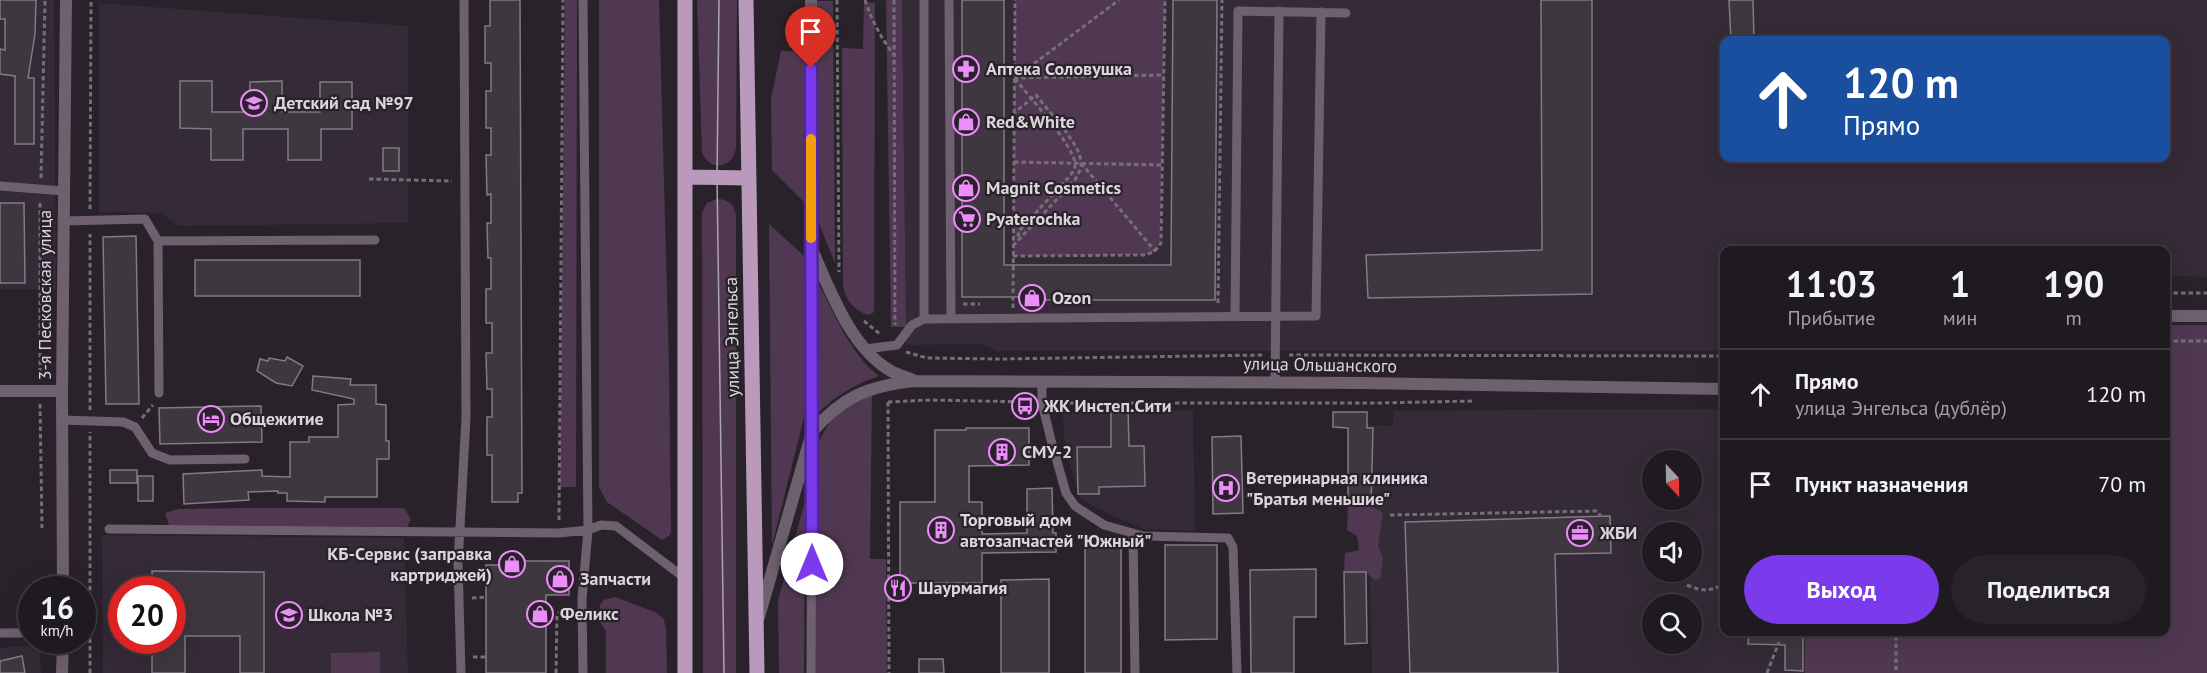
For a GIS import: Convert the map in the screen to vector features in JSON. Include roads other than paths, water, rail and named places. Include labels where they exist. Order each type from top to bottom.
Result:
[{"type":"main road","points":[[685,0],[686,673]]},
{"type":"main road","name":"улица Энгельса","points":[[746,0],[757,673]]},
{"type":"main road","points":[[687,177],[749,178]]},
{"type":"street","name":"3-я Песковская улица","points":[[63,576],[62,392],[66,0]]},
{"type":"street","points":[[756,626],[812,432],[811,0]]},
{"type":"street","points":[[811,247],[841,313],[865,349],[891,371],[914,381]]},
{"type":"street","points":[[2170,316],[2207,316]]},
{"type":"street","name":"улица Ольшанского","points":[[812,432],[856,394],[888,384],[914,381],[1275,382],[1720,389]]},
{"type":"street","points":[[0,391],[62,392]]},
{"type":"street","points":[[62,673],[63,654]]},
{"type":"lane","points":[[461,673],[458,563],[466,418],[464,0]]},
{"type":"lane","points":[[583,0],[588,531],[582,598],[584,673]]},
{"type":"lane","points":[[924,0],[924,319]]},
{"type":"lane","points":[[949,0],[951,319]]},
{"type":"lane","points":[[1235,316],[1238,11],[1346,13]]},
{"type":"lane","points":[[1275,382],[1279,11]]},
{"type":"lane","points":[[865,349],[895,346],[903,340],[914,324],[924,319],[1316,316],[1321,12]]},
{"type":"lane","points":[[0,186],[64,191]]},
{"type":"lane","points":[[64,220],[146,219],[158,241],[159,393]]},
{"type":"lane","points":[[158,241],[375,240]]},
{"type":"lane","points":[[1042,381],[1042,403],[1066,493],[1075,506],[1104,525],[1143,536],[1228,538],[1233,547],[1237,673]]},
{"type":"lane","points":[[62,420],[123,422],[135,427],[152,453],[170,460],[245,459]]},
{"type":"lane","points":[[811,673],[812,432]]},
{"type":"lane","points":[[109,529],[393,531],[459,534],[558,533],[588,531],[601,525],[616,526],[686,579]]},
{"type":"lane","points":[[1133,533],[1135,673]]},
{"type":"lane","points":[[0,633],[18,633]]},
{"type":"tram line","points":[[719,0],[717,177],[724,673]]},
{"type":"place","name":"Аптека Соловушка","points":[[966,69]]},
{"type":"place","name":"Детский сад №97","points":[[254,103]]},
{"type":"place","name":"Red&White","points":[[966,122]]},
{"type":"place","name":"Magnit Cosmetics","points":[[966,188]]},
{"type":"place","name":"Pyaterochka","points":[[967,219]]},
{"type":"place","name":"Ozon","points":[[1032,298]]},
{"type":"place","name":"ЖК Инстеп.Сити","points":[[1025,406]]},
{"type":"place","name":"Общежитие","points":[[211,419]]},
{"type":"place","name":"СМУ-2","points":[[1002,452]]},
{"type":"place","name":"Ветеринарная клиника \"Братья меньшие\"","points":[[1226,488]]},
{"type":"place","name":"Торговый дом автозапчастей \"Южный\"","points":[[941,530]]},
{"type":"place","name":"ЖБИ","points":[[1580,533]]},
{"type":"place","name":"КБ-Сервис (заправка картриджей)","points":[[512,564]]},
{"type":"place","name":"Запчасти","points":[[560,579]]},
{"type":"place","name":"Шаурмагия","points":[[898,588]]},
{"type":"place","name":"Феликс","points":[[540,614]]},
{"type":"place","name":"Школа №3","points":[[289,615]]}]
